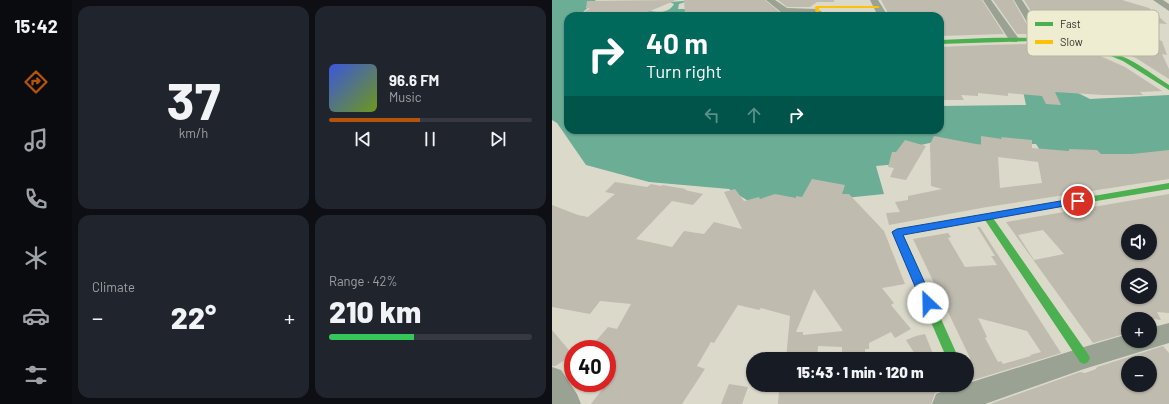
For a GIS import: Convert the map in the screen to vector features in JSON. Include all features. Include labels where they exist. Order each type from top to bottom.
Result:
[{"type":"street","points":[[770,0],[785,11],[796,12]]},
{"type":"street","points":[[987,0],[1014,39]]},
{"type":"street","points":[[1018,0],[1027,15]]},
{"type":"street","points":[[1157,0],[1169,8]]},
{"type":"street","points":[[817,12],[817,8],[876,3],[881,12]]},
{"type":"street","points":[[944,42],[1027,39]]},
{"type":"street","points":[[1114,56],[1125,60],[1169,88]]},
{"type":"street","points":[[949,352],[897,232],[1169,186]]},
{"type":"street","points":[[987,216],[1084,358]]},
{"type":"street","points":[[1157,337],[1169,333]]},
{"type":"street","points":[[960,395],[1121,347]]},
{"type":"street","points":[[552,379],[567,404]]},
{"type":"shaded area","points":[[552,0],[596,0],[583,12],[564,12],[564,133],[557,123],[552,120]]},
{"type":"shaded area","points":[[684,1],[685,2],[679,4],[678,9],[688,9],[685,12],[663,12],[672,7],[674,4],[670,2]]},
{"type":"shaded area","points":[[1023,91],[1074,91],[1090,99],[1169,95],[1169,155],[1049,164],[1036,144],[956,145],[943,140],[903,149],[898,164],[876,166],[884,194],[758,207],[729,189],[649,182],[586,165],[565,134],[944,134],[944,106],[1026,105]]},
{"type":"building","points":[[676,0],[648,12],[584,12],[590,8],[586,8],[587,1]]},
{"type":"building","points":[[684,0],[765,0],[780,12],[685,12]]},
{"type":"building","points":[[778,0],[834,0],[834,2],[817,2],[810,7],[787,7]]},
{"type":"building","points":[[881,0],[982,0],[1004,34],[944,36],[944,12],[887,12]]},
{"type":"building","points":[[993,0],[1013,0],[1027,25],[1027,34],[1017,34]]},
{"type":"building","points":[[1024,0],[1122,0],[1151,10],[1030,10]]},
{"type":"building","points":[[1159,17],[1167,24],[1159,23]]},
{"type":"building","points":[[1159,40],[1162,41],[1167,55],[1162,54],[1169,69],[1169,79],[1131,56],[1159,56]]},
{"type":"building","points":[[1027,44],[1027,56],[1100,56],[1125,67],[1162,91],[1140,92],[1143,95],[1103,95],[1055,92],[1061,105],[1046,104],[1042,96],[1008,93],[1008,96],[978,93],[978,96],[961,95],[964,100],[944,100],[944,47]]},
{"type":"building","points":[[934,136],[981,145],[981,136],[1002,139],[1001,137],[1032,140],[1032,148],[1069,151],[1069,149],[1097,150],[1101,154],[1132,154],[1169,150],[1169,179],[987,207],[889,225],[886,213],[900,212],[895,202],[908,200],[908,196],[942,189],[931,186],[930,144]],"holes":[[[998,157],[1038,162],[1042,183],[1000,188]]]},
{"type":"building","points":[[905,140],[926,146],[906,180],[890,177],[894,168],[888,167],[892,152],[896,152]]},
{"type":"building","points":[[812,179],[845,185],[842,194],[849,194],[884,231],[905,284],[882,288],[894,303],[891,305],[911,329],[895,338],[891,332],[869,343],[869,349],[865,349],[865,352],[842,352],[842,347],[818,346],[818,352],[787,352],[790,316],[761,308],[759,310],[738,305],[714,343],[711,342],[697,366],[705,369],[682,404],[591,404],[600,392],[616,392],[616,340],[597,340],[608,327],[617,329],[631,304],[600,301],[590,314],[552,307],[552,205],[578,215],[588,217],[615,194],[605,192],[615,182],[647,187],[651,184],[662,185],[686,189],[685,190],[703,194],[693,205],[672,201],[636,239],[672,247],[684,231],[704,234],[714,222],[742,229],[724,192],[735,189],[744,201],[759,197],[760,199],[775,194],[796,198],[796,196],[802,197]],"holes":[[[814,289],[843,331],[803,335],[803,332],[796,332]]]},
{"type":"building","points":[[1169,194],[1169,313],[1121,312],[1121,335],[1093,343],[1006,222]],"holes":[[[1043,230],[1064,254],[1034,260],[1018,235]]]},
{"type":"building","points":[[977,227],[980,227],[1061,353],[974,380],[974,352],[967,352],[913,239],[948,233],[951,237],[948,238],[965,267],[997,265],[991,256],[995,256]],"holes":[[[978,318],[1027,331],[1041,352],[1003,364],[1001,361],[998,362],[985,338],[987,337]]]},
{"type":"building","points":[[1157,312],[1161,320],[1157,319]]},
{"type":"building","points":[[552,330],[564,344],[564,360],[555,366],[552,366]]},
{"type":"building","points":[[925,334],[932,352],[914,352],[906,340]]},
{"type":"building","points":[[1163,346],[1169,353],[1169,404],[990,404],[1080,372],[1085,373],[1096,369],[1097,367],[1121,359],[1121,392],[1157,392],[1157,356],[1132,356]]},
{"type":"building","points":[[729,384],[746,387],[746,392],[742,404],[721,404]]},
{"type":"building","points":[[779,392],[938,392],[935,393],[931,404],[778,404]]},
{"type":"traffic: fast","points":[[944,42],[1027,39]]},
{"type":"traffic: fast","points":[[1115,56],[1142,70],[1169,88]]},
{"type":"traffic: fast","points":[[1084,358],[987,216],[1169,186]]},
{"type":"traffic: fast","points":[[950,352],[897,232],[987,216]]},
{"type":"traffic: slow","points":[[818,12],[817,7],[878,7]]},
{"type":"route","points":[[928,303],[897,232],[1078,201]]}]
